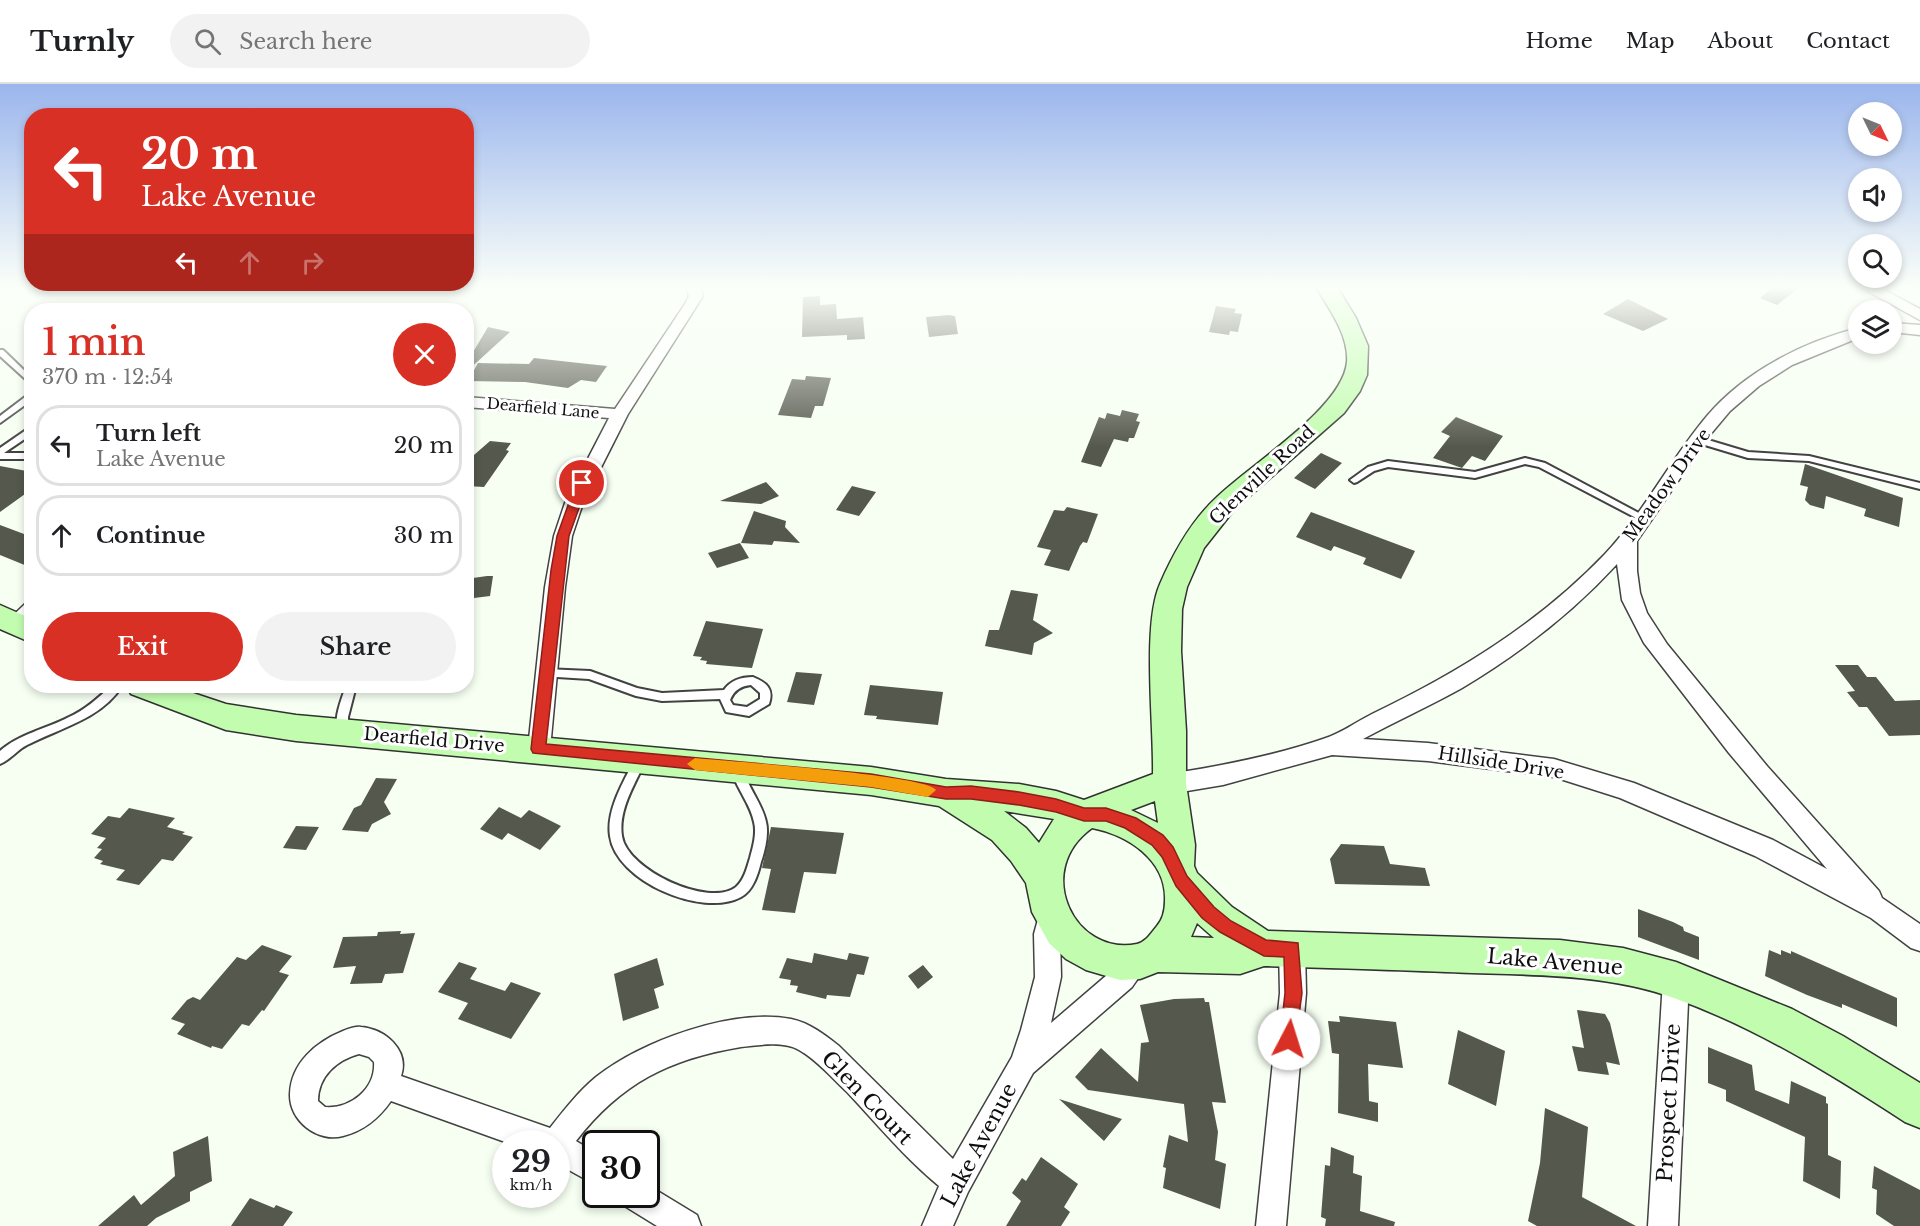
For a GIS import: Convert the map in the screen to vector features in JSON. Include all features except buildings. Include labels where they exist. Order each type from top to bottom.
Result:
[{"type":"main road","name":"Glenville Road","points":[[1179,874],[1178,845],[1169,784],[1170,731],[1166,651],[1168,609],[1173,587],[1192,545],[1225,504],[1336,408],[1350,390],[1357,371],[1356,340]]},
{"type":"main road","name":"Dearfield Drive","points":[[159,693],[226,717],[342,732],[871,781],[946,793],[1019,798],[1087,814]]},
{"type":"main road","points":[[1087,814],[1117,818],[1145,831],[1157,840],[1179,874],[1182,908],[1179,920],[1174,933],[1147,959],[1102,958],[1083,948],[1060,928],[1047,896],[1055,844],[1064,833],[1087,814],[1130,794],[1169,784]]},
{"type":"main road","name":"Dearfield Drive","points":[[946,793],[1000,825],[1017,840],[1047,896]]},
{"type":"main road","name":"Lake Avenue","points":[[1179,874],[1208,913],[1226,927],[1278,949]]},
{"type":"main road","name":"Lake Avenue","points":[[1147,959],[1240,956],[1278,949],[1560,958],[1623,966],[1676,980],[1778,1023],[1829,1050],[1920,1107]]},
{"type":"street","points":[[538,749],[545,673],[563,536],[582,483],[620,414],[668,340]]},
{"type":"street","name":"Meadow Drive","points":[[1332,746],[1359,728],[1412,705],[1495,658],[1572,598],[1628,541],[1698,440],[1742,391],[1806,353],[1839,340]]},
{"type":"street","name":"Dearfield Lane","points":[[474,403],[620,414]]},
{"type":"street","name":"Hillside Drive","points":[[1628,541],[1626,571],[1631,599],[1649,632],[1721,728],[1799,823],[1880,910]]},
{"type":"street","name":"Hillside Drive","points":[[1169,784],[1239,771],[1332,746],[1428,752],[1554,768],[1626,790],[1695,817],[1764,848],[1880,910],[1920,939]]},
{"type":"street","name":"Lake Avenue","points":[[937,1226],[957,1181],[1023,1064],[1048,977],[1047,896]]},
{"type":"street","points":[[1271,1226],[1293,993],[1278,949]]},
{"type":"street","name":"Lake Avenue","points":[[1023,1064],[1147,959]]},
{"type":"street","name":"Prospect Drive","points":[[1663,1226],[1676,980]]},
{"type":"street","name":"Glen Court","points":[[567,1130],[585,1106],[603,1090],[642,1064],[734,1034],[770,1029],[806,1038],[841,1066],[925,1157],[957,1181]]},
{"type":"street","points":[[385,1085],[512,1130]]},
{"type":"street","points":[[657,1208],[686,1226]]},
{"type":"lane","points":[[0,352],[24,375]]},
{"type":"lane","points":[[0,420],[24,402]]},
{"type":"lane","points":[[0,454],[24,436]]},
{"type":"lane","points":[[1698,440],[1737,453],[1766,457],[1790,455],[1817,460],[1891,481],[1920,486]]},
{"type":"lane","points":[[0,454],[24,456]]},
{"type":"lane","points":[[1354,480],[1371,469],[1388,464],[1475,475],[1525,461],[1542,465],[1645,519]]},
{"type":"lane","points":[[545,673],[590,675],[636,693],[662,696],[726,694]]},
{"type":"lane","points":[[0,759],[21,744],[97,706],[110,693]]},
{"type":"lane","points":[[342,732],[342,717],[349,693]]},
{"type":"lane","points":[[640,759],[616,818],[616,839],[625,861],[680,893],[720,898],[740,892],[752,874],[759,845],[761,824],[741,780],[744,769]]},
{"type":"slow traffic","points":[[695,764],[871,781],[928,790]]},
{"type":"route","points":[[582,483],[563,536],[555,587],[538,749],[871,781],[946,793],[1019,798],[1056,805],[1084,815],[1089,813],[1106,815],[1131,823],[1157,840],[1176,867],[1181,881],[1208,913],[1226,927],[1264,948],[1292,949],[1293,993],[1289,1039]]}]
